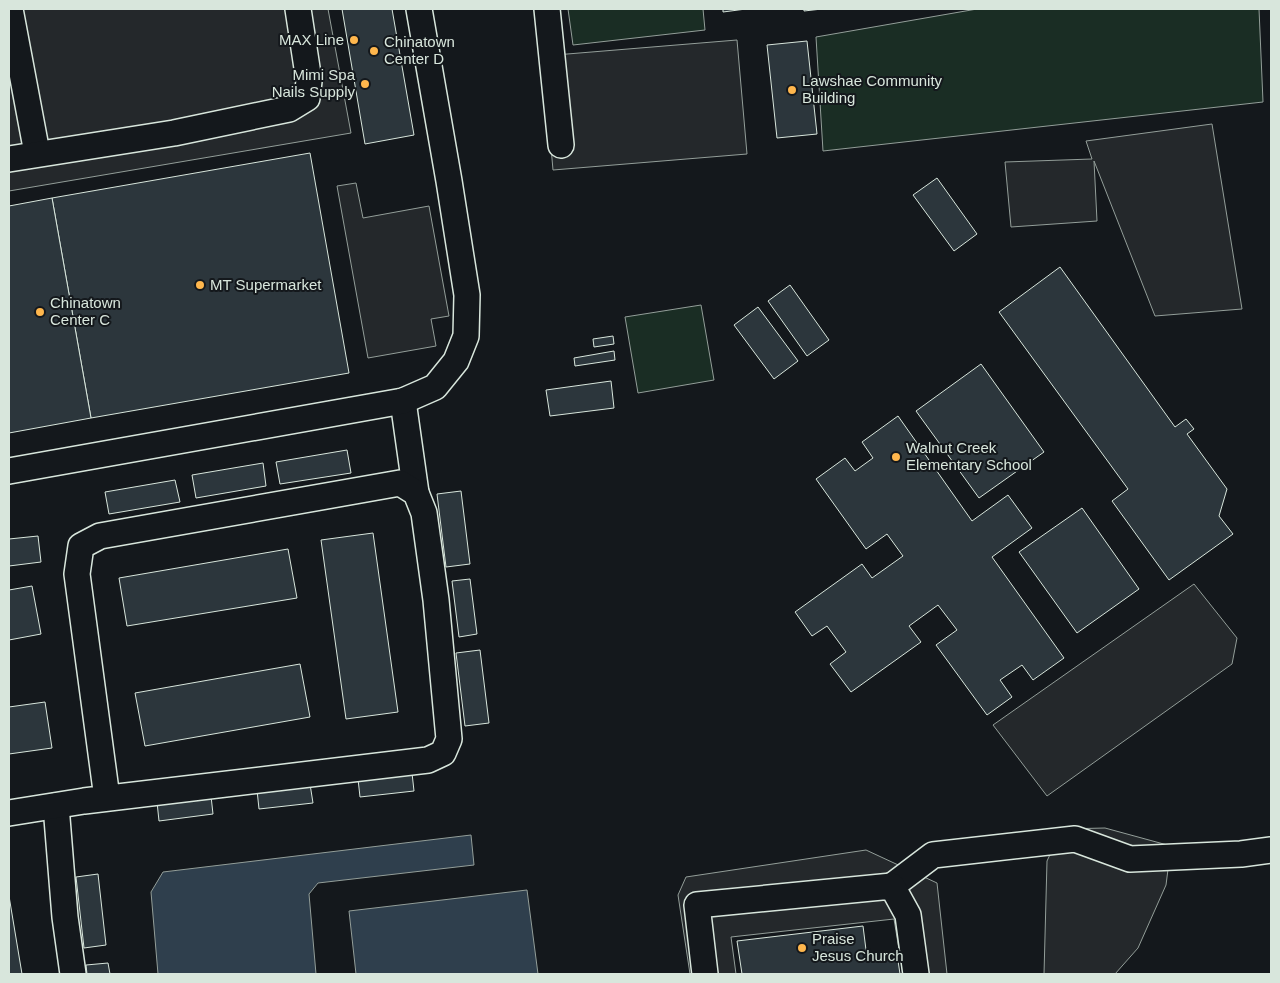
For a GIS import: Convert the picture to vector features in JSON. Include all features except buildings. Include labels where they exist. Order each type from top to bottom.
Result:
[{"type":"lane","points":[[10,9],[37,153]]},
{"type":"lane","points":[[9,159],[37,153],[174,133],[289,109],[307,98],[309,81],[298,9]]},
{"type":"lane","points":[[9,471],[403,401],[435,388],[456,361],[466,336],[467,294],[450,181],[419,9]]},
{"type":"lane","points":[[547,9],[561,145]]},
{"type":"lane","points":[[9,813],[107,798],[428,760],[443,753],[449,739],[436,600],[424,513],[416,493],[403,401]]},
{"type":"lane","points":[[107,798],[77,574],[81,546],[100,536],[400,483],[416,493]]},
{"type":"lane","points":[[56,806],[65,916],[73,974]]},
{"type":"lane","points":[[705,974],[697,905],[892,886],[933,855],[1075,839],[1130,859],[1241,854],[1271,850]]},
{"type":"lane","points":[[892,886],[908,914],[916,974]]},
{"type":"green space","points":[[568,9],[703,9],[705,30],[573,45]]},
{"type":"green space","points":[[977,9],[1259,9],[1263,102],[823,151],[816,37]]},
{"type":"green space","points":[[701,305],[714,380],[638,393],[625,317]]},
{"type":"shaded area","points":[[9,9],[328,9],[351,133],[9,191]]},
{"type":"shaded area","points":[[737,40],[747,154],[553,170],[543,56]]},
{"type":"shaded area","points":[[1212,124],[1242,309],[1155,316],[1094,161],[1097,221],[1011,227],[1005,162],[1092,159],[1086,141]]},
{"type":"shaded area","points":[[356,183],[363,218],[429,206],[449,316],[431,319],[436,346],[368,358],[337,186]]},
{"type":"shaded area","points":[[1194,584],[1237,638],[1232,664],[1047,796],[993,725]]},
{"type":"shaded area","points":[[1105,828],[1171,846],[1166,885],[1138,948],[1115,974],[1044,974],[1047,861],[1062,829]]},
{"type":"shaded area","points":[[866,850],[937,883],[947,974],[903,974],[894,919],[731,937],[736,974],[690,974],[678,895],[686,877]]},
{"type":"water","points":[[471,835],[474,865],[318,883],[309,894],[316,974],[158,974],[151,892],[163,872]]},
{"type":"water","points":[[527,890],[538,974],[356,974],[349,911]]},
{"type":"place","name":"MAX Line","points":[[354,40]]},
{"type":"place","name":"Chinatown Center D","points":[[374,51]]},
{"type":"place","name":"Mimi Spa Nails Supply","points":[[365,84]]},
{"type":"place","name":"Lawshae Community Building","points":[[792,90]]},
{"type":"place","name":"MT Supermarket","points":[[200,285]]},
{"type":"place","name":"Chinatown Center C","points":[[40,312]]},
{"type":"place","name":"Walnut Creek Elementary School","points":[[896,457]]},
{"type":"place","name":"Praise Jesus Church","points":[[802,948]]}]
